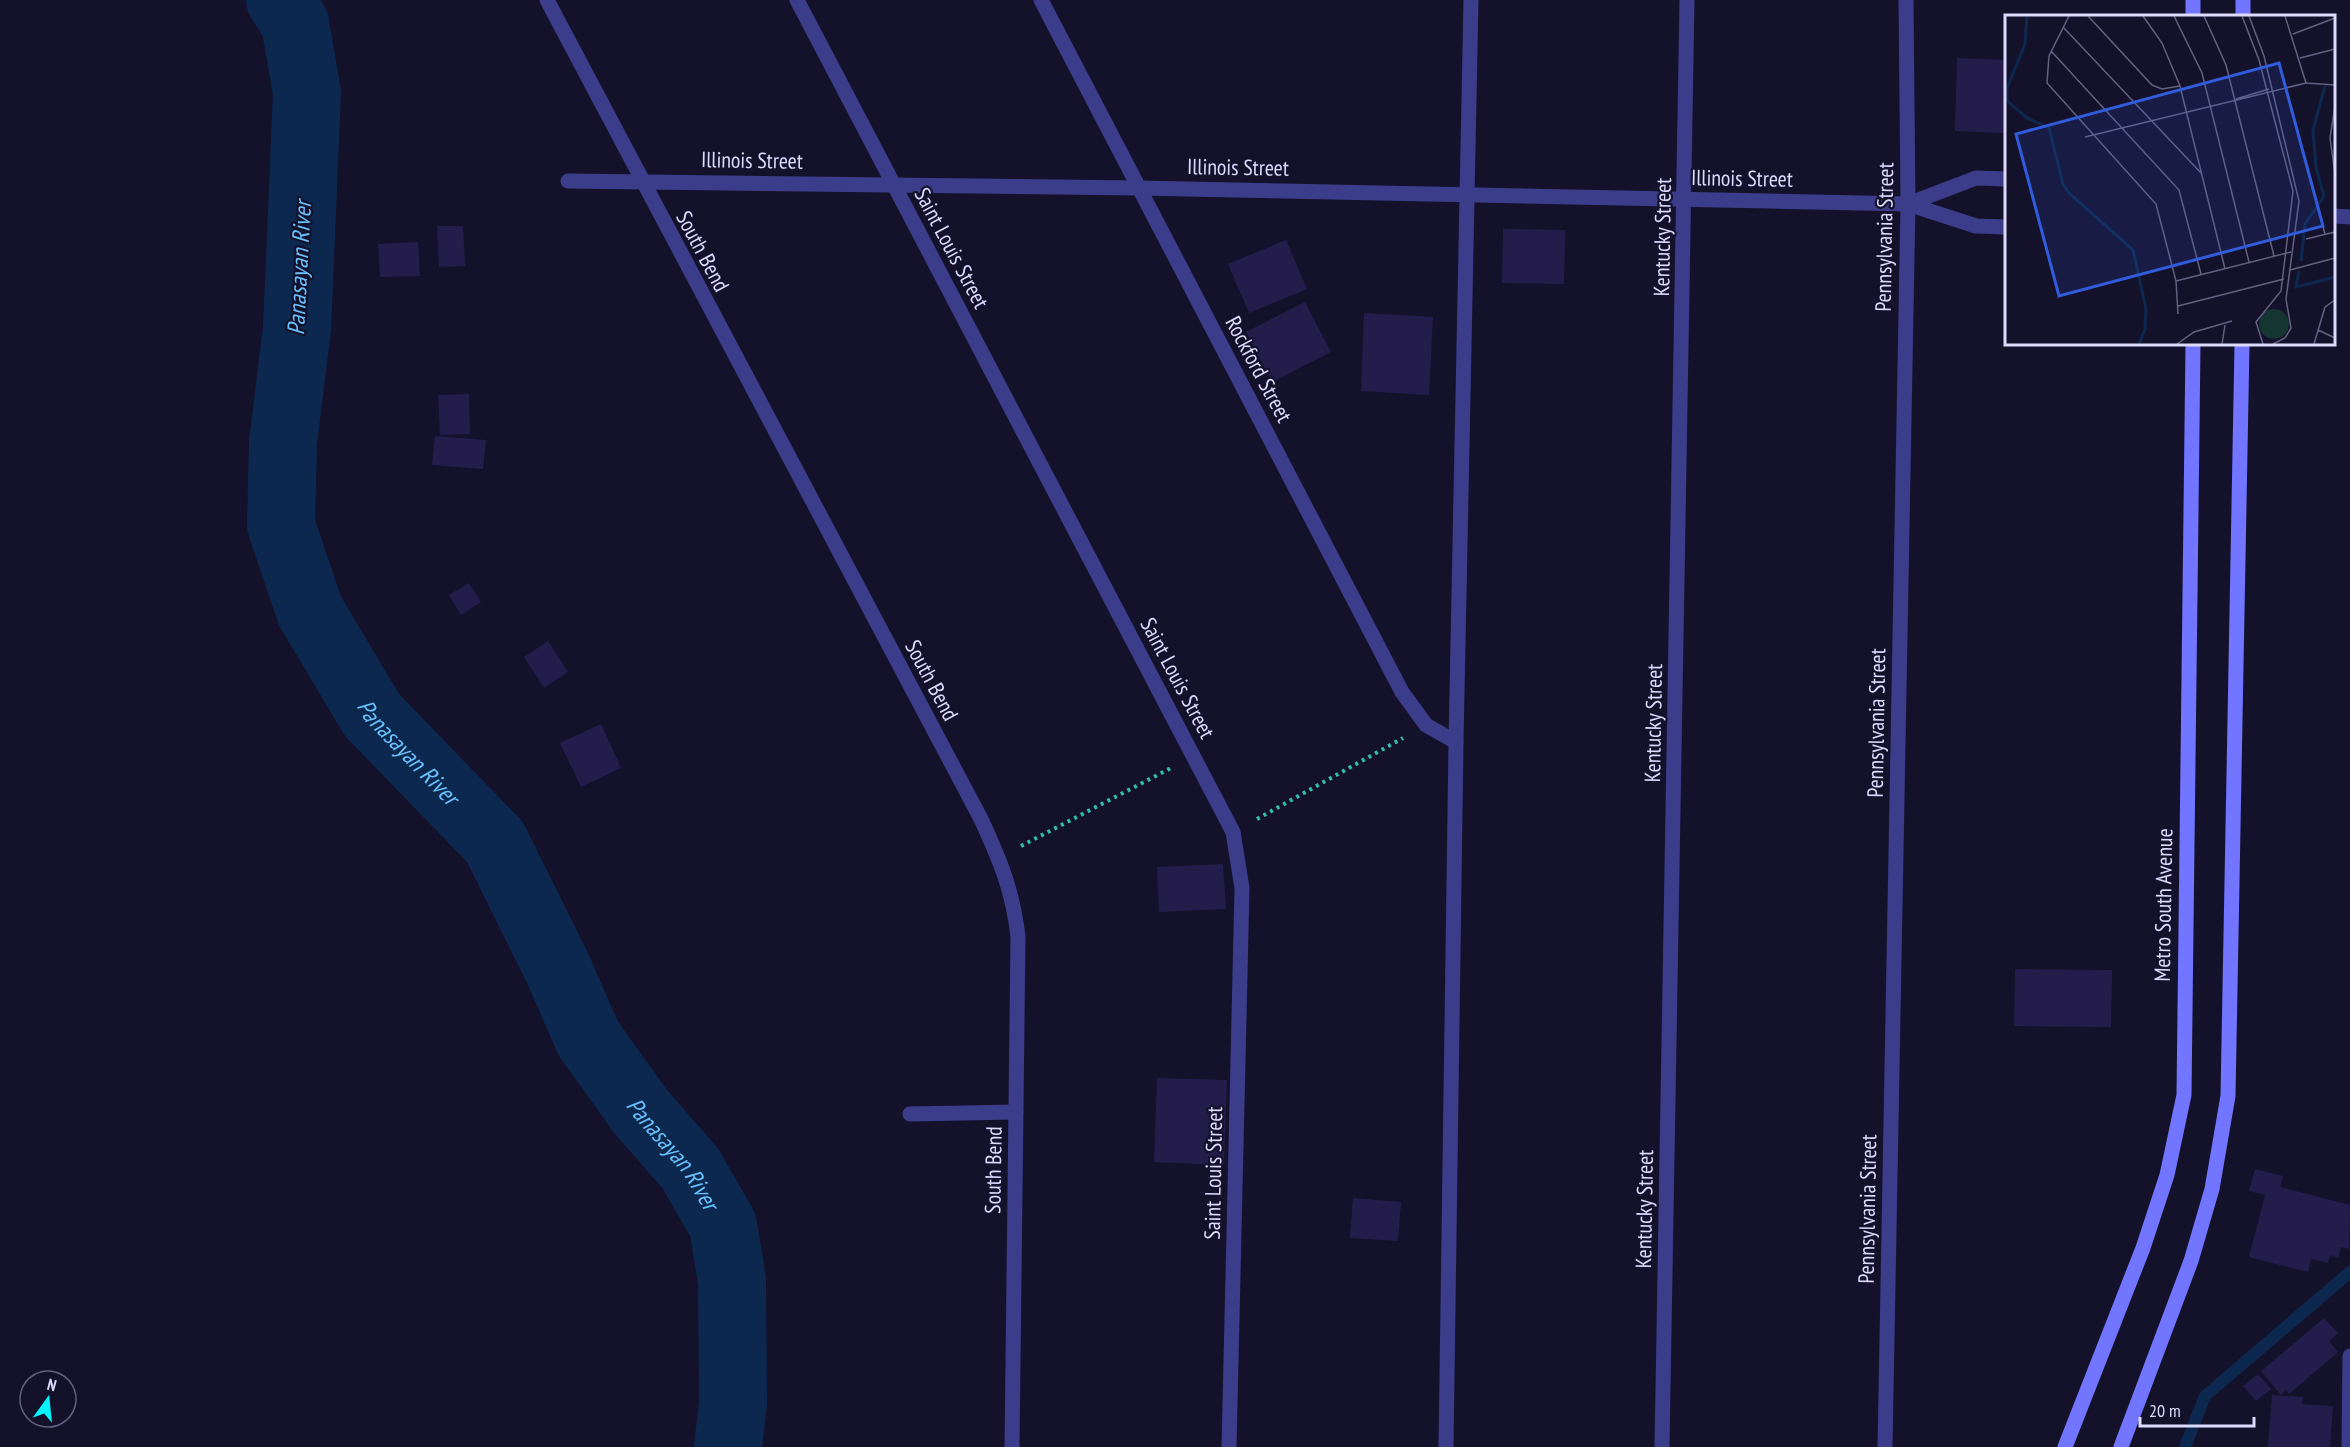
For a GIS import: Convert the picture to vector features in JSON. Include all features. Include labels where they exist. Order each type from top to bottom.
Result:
[{"type":"street","name":"South Bend","points":[[547,0],[981,819],[1014,899],[1018,936],[1012,1447]]},
{"type":"street","name":"Saint Louis Street","points":[[797,0],[1233,832],[1242,888],[1229,1447]]},
{"type":"street","name":"Rockford Street","points":[[1041,0],[1402,692],[1426,725],[1456,742]]},
{"type":"street","points":[[1446,1447],[1456,742],[1471,0]]},
{"type":"street","name":"Kentucky Street","points":[[1662,1447],[1687,0]]},
{"type":"street","name":"Pennsylvania Street","points":[[1885,1447],[1908,204],[1906,0]]},
{"type":"street","name":"Illinois Street","points":[[1908,204],[1976,178],[2005,179]]},
{"type":"street","name":"Illinois Street","points":[[568,181],[1139,188],[1908,204],[1976,226],[2005,227]]},
{"type":"street","points":[[2335,216],[2350,217]]},
{"type":"street","name":"Metro South Avenue","points":[[2065,1447],[2143,1248],[2167,1174],[2184,1095],[2193,345]]},
{"type":"street","points":[[2121,1447],[2191,1261],[2212,1189],[2228,1096],[2242,345]]},
{"type":"street","points":[[910,1114],[1016,1112]]},
{"type":"street","points":[[2349,1447],[2350,1356]]},
{"type":"path","points":[[1233,832],[1426,725]]},
{"type":"path","points":[[999,858],[1194,757]]},
{"type":"building","points":[[1957,58],[2005,60],[2005,133],[1955,131]]},
{"type":"building","points":[[437,226],[463,226],[465,266],[439,267]]},
{"type":"building","points":[[1503,229],[1565,230],[1564,284],[1502,283]]},
{"type":"building","points":[[1286,240],[1307,289],[1249,313],[1228,264]]},
{"type":"building","points":[[418,242],[420,276],[380,277],[378,244]]},
{"type":"building","points":[[1305,302],[1331,352],[1272,382],[1246,332]]},
{"type":"building","points":[[1364,313],[1433,317],[1429,395],[1361,391]]},
{"type":"building","points":[[469,394],[470,434],[440,435],[438,395]]},
{"type":"building","points":[[435,436],[486,440],[483,469],[432,465]]},
{"type":"building","points":[[469,583],[481,602],[461,615],[449,595]]},
{"type":"building","points":[[548,641],[568,672],[544,688],[524,657]]},
{"type":"building","points":[[601,724],[621,768],[581,787],[560,743]]},
{"type":"building","points":[[1223,864],[1226,909],[1159,912],[1157,867]]},
{"type":"building","points":[[2015,969],[2112,970],[2111,1027],[2014,1026]]},
{"type":"building","points":[[1157,1078],[1227,1080],[1224,1165],[1154,1162]]},
{"type":"building","points":[[2255,1169],[2283,1176],[2280,1187],[2350,1205],[2349,1249],[2341,1247],[2338,1258],[2330,1255],[2328,1263],[2311,1259],[2308,1272],[2249,1257],[2265,1195],[2249,1191]]},
{"type":"building","points":[[1353,1198],[1401,1202],[1398,1241],[1350,1238]]},
{"type":"building","points":[[2324,1318],[2338,1333],[2329,1341],[2338,1352],[2289,1394],[2286,1390],[2281,1395],[2261,1371]]},
{"type":"building","points":[[2258,1374],[2271,1389],[2256,1401],[2243,1386]]},
{"type":"building","points":[[2272,1395],[2303,1397],[2302,1404],[2333,1406],[2330,1447],[2268,1447]]},
{"type":"waterway","name":"Panasayan River","points":[[280,0],[295,23],[307,93],[297,329],[283,442],[281,525],[310,611],[372,715],[495,842],[558,969],[588,1038],[641,1112],[690,1168],[723,1225],[732,1281],[733,1403],[728,1447]]},
{"type":"waterway","points":[[2185,1447],[2205,1396],[2350,1272]]}]
